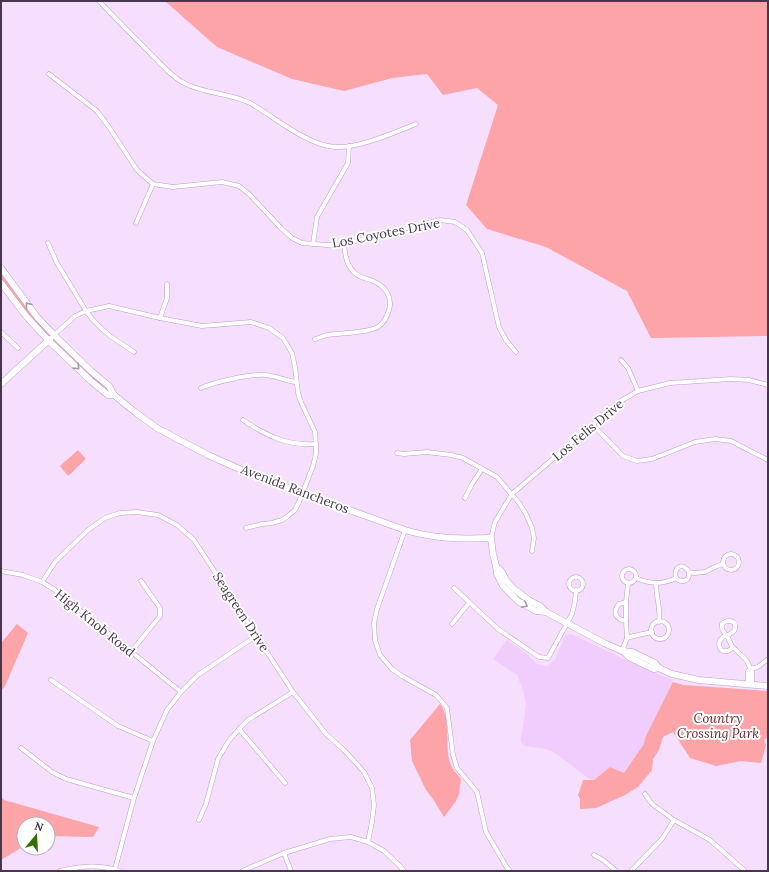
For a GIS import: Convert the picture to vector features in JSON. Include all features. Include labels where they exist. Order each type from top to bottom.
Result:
[{"type":"main road","name":"Avenida Rancheros","points":[[1,268],[37,316],[54,335],[109,386],[114,395],[158,428],[181,441],[244,471],[420,535],[441,538],[491,538]]},
{"type":"main road","name":"Avenida Rancheros","points":[[1,283],[26,316],[48,340],[91,381],[108,395],[114,395]]},
{"type":"main road","points":[[1,384],[54,335]]},
{"type":"main road","points":[[491,538],[496,566],[502,572],[506,580],[514,589],[530,601],[567,624],[622,651],[632,652],[655,663],[659,668],[672,674],[699,680],[768,686]]},
{"type":"street","points":[[99,1],[171,74],[185,84],[248,102],[305,138],[335,147],[349,146],[375,140],[416,124]]},
{"type":"street","points":[[49,74],[97,111],[137,170],[152,184],[136,223]]},
{"type":"street","points":[[313,244],[317,217],[348,163],[349,146]]},
{"type":"street","name":"Los Coyotes Drive","points":[[152,184],[173,187],[222,182],[239,186],[250,194],[292,238],[302,243],[327,245],[344,244],[440,220],[455,222],[467,230],[482,253],[499,328],[506,340],[516,352]]},
{"type":"street","points":[[48,243],[57,263],[93,320],[101,328],[134,352]]},
{"type":"street","points":[[315,339],[326,335],[366,331],[377,328],[387,318],[391,305],[389,294],[383,286],[360,277],[352,270],[346,259],[344,244]]},
{"type":"street","points":[[160,318],[167,298],[167,284]]},
{"type":"street","points":[[54,335],[75,316],[86,311],[109,306],[202,326],[250,322],[269,328],[283,338],[292,353],[298,393],[315,432],[316,454],[300,502],[294,510],[282,520],[246,528]]},
{"type":"street","points":[[1,332],[18,348]]},
{"type":"street","points":[[621,360],[628,368],[638,391]]},
{"type":"street","points":[[201,388],[214,382],[256,375],[272,376],[296,382]]},
{"type":"street","name":"Los Felis Drive","points":[[491,538],[495,522],[512,494],[619,402],[638,391],[670,383],[731,379],[749,380],[768,385]]},
{"type":"street","points":[[243,420],[259,431],[274,438],[295,444],[316,444]]},
{"type":"street","points":[[593,425],[623,456],[637,461],[652,459],[695,442],[715,439],[731,441],[768,460]]},
{"type":"street","points":[[397,453],[404,454],[427,452],[451,455],[463,458],[497,477],[520,503],[526,514],[532,528],[534,538],[532,551]]},
{"type":"street","points":[[466,498],[472,484],[482,469]]},
{"type":"street","name":"Seagreen Drive","points":[[42,582],[55,562],[88,530],[105,518],[120,513],[137,512],[158,515],[177,525],[194,540],[293,692],[326,734],[345,751],[364,772],[372,788],[374,806],[368,842]]},
{"type":"street","points":[[405,530],[377,609],[374,623],[375,640],[380,655],[392,669],[436,695],[447,708],[453,755],[457,768],[477,792],[486,832],[510,871]]},
{"type":"street","points":[[689,572],[705,572],[723,564]]},
{"type":"street","points":[[679,567],[685,567],[689,572],[690,575],[686,581],[682,582],[676,578],[675,571],[679,567]]},
{"type":"street","points":[[632,569],[635,571],[636,578],[634,582],[628,584],[623,580],[623,572],[632,569]]},
{"type":"street","name":"High Knob Road","points":[[1,571],[23,575],[42,582],[55,590],[181,692]]},
{"type":"street","points":[[636,578],[656,584],[676,578]]},
{"type":"street","points":[[131,652],[160,616],[160,608],[142,581]]},
{"type":"street","points":[[622,651],[627,638],[626,602],[628,584]]},
{"type":"street","points":[[656,584],[660,614],[659,622]]},
{"type":"street","points":[[454,588],[498,629],[539,657],[548,658],[572,614],[576,590]]},
{"type":"street","points":[[626,602],[619,604],[616,610],[617,618],[626,621]]},
{"type":"street","points":[[452,624],[470,603]]},
{"type":"street","points":[[659,622],[665,623],[667,626],[667,636],[661,639],[658,639],[652,632],[653,625],[659,622]]},
{"type":"street","points":[[627,638],[652,632]]},
{"type":"street","points":[[733,648],[727,651],[720,648],[719,643],[723,636],[726,635],[733,648],[747,661],[750,669],[748,671],[750,684]]},
{"type":"street","points":[[112,870],[153,741],[167,710],[181,692],[198,675],[256,636]]},
{"type":"street","points":[[750,669],[758,667],[768,659]]},
{"type":"street","points":[[51,680],[118,726],[153,741]]},
{"type":"street","points":[[199,820],[206,804],[218,759],[228,742],[248,720],[293,692]]},
{"type":"street","points":[[239,729],[285,783]]},
{"type":"street","points":[[21,748],[52,772],[66,779],[134,798]]},
{"type":"street","points":[[646,794],[652,804],[674,820],[710,840],[745,871]]},
{"type":"street","points":[[631,871],[662,839],[674,820]]},
{"type":"street","points":[[242,871],[284,853],[330,839],[351,837],[368,842],[384,851],[404,871]]},
{"type":"street","points":[[284,853],[291,871]]},
{"type":"street","points":[[594,855],[603,860],[616,871]]},
{"type":"street","points":[[60,871],[75,867],[93,866],[120,871]]},
{"type":"shaded area","points":[[571,634],[647,670],[673,680],[645,738],[644,744],[624,774],[610,767],[594,780],[588,778],[549,750],[525,746],[521,742],[526,704],[523,690],[517,675],[493,659],[507,640],[526,653],[537,664],[547,666],[555,660],[565,636]]},
{"type":"green space","points":[[165,1],[768,1],[768,336],[651,338],[627,291],[546,247],[487,229],[466,205],[498,105],[477,88],[443,95],[427,74],[392,78],[344,91],[292,79],[217,47]]},
{"type":"green space","points":[[1,269],[52,335],[48,338],[1,281]]},
{"type":"green space","points":[[54,337],[110,391],[93,379],[49,340]]},
{"type":"green space","points":[[78,450],[86,459],[68,476],[60,466]]},
{"type":"green space","points":[[17,624],[28,633],[5,686],[1,691],[1,643]]},
{"type":"green space","name":"Country Crossing Park","points":[[673,682],[684,685],[768,691],[768,738],[764,739],[766,745],[761,763],[741,761],[716,766],[690,758],[673,732],[663,737],[659,750],[653,759],[652,770],[638,787],[625,795],[596,808],[580,809],[580,799],[578,795],[583,780],[594,780],[610,767],[624,773],[644,744],[645,738]]},
{"type":"green space","points":[[440,704],[446,717],[448,756],[453,769],[461,779],[459,794],[456,801],[444,817],[426,790],[412,761],[410,740]]},
{"type":"green space","points":[[1,797],[4,800],[99,827],[93,837],[56,836],[56,816],[16,816],[16,851],[1,860]]}]
